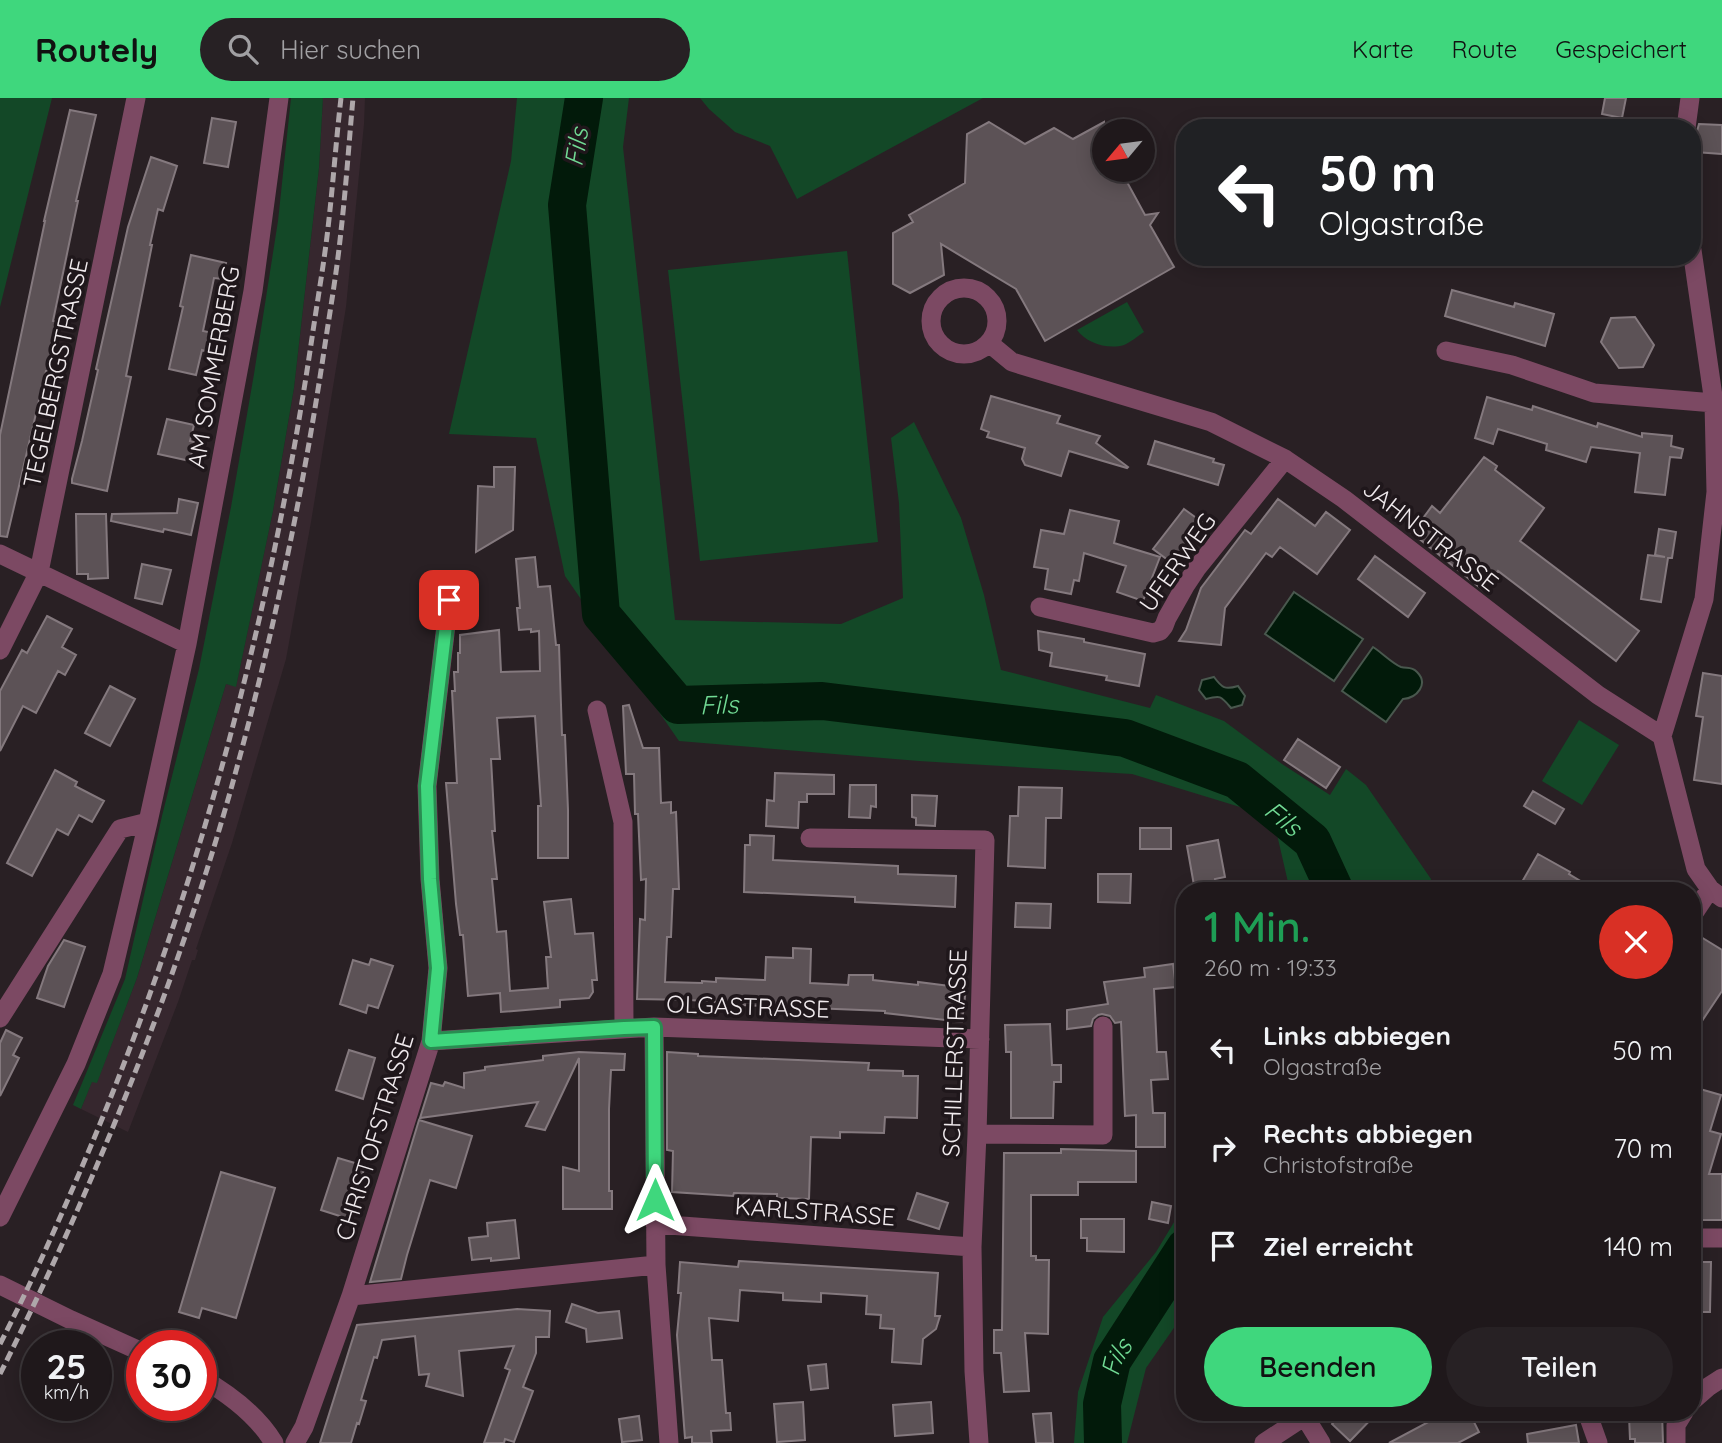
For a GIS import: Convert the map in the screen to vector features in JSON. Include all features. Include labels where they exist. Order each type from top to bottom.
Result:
[{"type":"street","name":"TEGELBERGSTRASSE","points":[[0,650],[38,572],[136,98]]},
{"type":"street","name":"AM SOMMERBERG","points":[[0,1217],[76,1063],[112,974],[187,643],[253,291],[279,98]]},
{"type":"street","points":[[1687,119],[1689,98]]},
{"type":"street","points":[[1694,266],[1714,404],[1716,492],[1704,599],[1662,736],[1696,869],[1716,893],[1701,907]]},
{"type":"street","name":"JAHNSTRASSE","points":[[989,343],[1012,362],[1210,422],[1285,459],[1345,499],[1598,695],[1662,736]]},
{"type":"street","points":[[1446,351],[1512,365],[1594,393],[1714,404]]},
{"type":"street","name":"UFERWEG","points":[[1040,607],[1153,633],[1160,631],[1191,577],[1285,459]]},
{"type":"street","points":[[0,554],[187,643]]},
{"type":"street","name":"CHRISTOFSTRASSE","points":[[296,1443],[351,1296],[431,1041],[438,968],[430,879],[427,786],[449,600],[464,594]]},
{"type":"street","points":[[597,710],[623,822],[624,1028]]},
{"type":"street","points":[[0,1018],[120,829],[148,822]]},
{"type":"street","name":"SCHILLERSTRASSE","points":[[810,838],[985,840],[972,1247],[974,1371],[979,1443]]},
{"type":"street","points":[[977,1134],[1103,1135],[1103,1026]]},
{"type":"street","points":[[654,1027],[656,1265],[668,1443]]},
{"type":"street","name":"OLGASTRASSE","points":[[431,1041],[654,1027],[979,1039]]},
{"type":"street","name":"KARLSTRASSE","points":[[655,1224],[972,1247]]},
{"type":"street","points":[[1701,1238],[1722,1238]]},
{"type":"street","points":[[351,1296],[656,1265]]},
{"type":"street","points":[[0,1285],[126,1345]]},
{"type":"street","points":[[1701,1393],[1722,1378]]},
{"type":"street","points":[[217,1388],[239,1402],[274,1443]]},
{"type":"street","points":[[1264,1443],[1299,1421]]},
{"type":"street","points":[[1311,1421],[1321,1443]]},
{"type":"street","points":[[1590,1421],[1598,1443]]},
{"type":"street","points":[[1676,1443],[1678,1421]]},
{"type":"shaded area","points":[[323,98],[365,98],[364,124],[346,307],[286,659],[232,843],[196,949],[195,960],[192,960],[128,1132],[81,1109],[92,1081],[97,1082],[137,978],[226,684],[236,686],[273,511],[294,388],[319,168]]},
{"type":"shaded area","points":[[1294,592],[1363,639],[1334,681],[1265,634]]},
{"type":"shaded area","points":[[1373,647],[1403,668],[1415,670],[1422,681],[1420,690],[1403,699],[1386,722],[1342,691]]},
{"type":"shaded area","points":[[1214,677],[1224,687],[1238,686],[1245,696],[1242,705],[1231,708],[1220,698],[1206,699],[1199,690],[1202,680]]},
{"type":"green space","points":[[0,98],[52,98],[0,307]]},
{"type":"green space","points":[[291,98],[323,98],[319,168],[294,388],[273,511],[236,687],[226,684],[137,978],[97,1083],[92,1082],[81,1109],[73,1105],[125,979],[199,669],[254,374],[278,221]]},
{"type":"green space","points":[[517,98],[629,98],[623,147],[675,620],[841,624],[903,598],[899,503],[891,438],[914,422],[961,518],[984,595],[1001,670],[1150,708],[1156,695],[1224,721],[1330,795],[1346,769],[1366,785],[1431,879],[1430,882],[1288,882],[1273,817],[1132,774],[919,761],[679,741],[565,576],[536,438],[449,434],[511,161]]},
{"type":"green space","points":[[700,98],[983,98],[797,199],[770,146],[735,132]]},
{"type":"green space","points":[[847,251],[878,542],[700,561],[668,270]]},
{"type":"green space","points":[[1127,302],[1144,332],[1127,344],[1111,347],[1098,344],[1086,339],[1077,330]]},
{"type":"green space","points":[[1579,720],[1619,745],[1582,805],[1542,781]]},
{"type":"green space","points":[[1176,1219],[1176,1325],[1146,1368],[1127,1443],[1074,1443],[1078,1392],[1103,1317],[1156,1252]]},
{"type":"building","points":[[1605,98],[1626,98],[1622,118],[1602,114]]},
{"type":"building","points":[[70,110],[96,115],[53,321],[58,322],[48,371],[7,537],[0,536],[0,435]]},
{"type":"building","points":[[212,118],[236,122],[228,167],[204,163]]},
{"type":"building","points":[[989,122],[1025,144],[1054,128],[1073,139],[1092,129],[1092,182],[1127,182],[1145,215],[1158,213],[1150,225],[1174,267],[1045,341],[1016,289],[941,244],[944,275],[910,293],[893,284],[893,233],[913,222],[909,215],[965,183],[967,134]]},
{"type":"building","points":[[1701,124],[1722,125],[1722,154],[1701,152]]},
{"type":"building","points":[[151,157],[177,166],[163,211],[158,209],[150,245],[126,376],[131,377],[107,491],[72,483],[72,479],[128,227]]},
{"type":"building","points":[[191,255],[226,263],[222,279],[214,278],[203,331],[213,333],[209,352],[202,350],[196,375],[169,369]]},
{"type":"building","points":[[1452,290],[1514,307],[1515,303],[1554,314],[1545,346],[1445,316]]},
{"type":"building","points":[[1635,317],[1654,345],[1643,367],[1619,368],[1601,342],[1611,318]]},
{"type":"building","points":[[991,396],[1060,416],[1057,423],[1100,436],[1096,443],[1128,467],[1069,451],[1061,476],[1025,465],[1022,459],[1025,448],[987,437],[989,432],[981,429]]},
{"type":"building","points":[[1487,397],[1532,410],[1533,406],[1597,427],[1598,423],[1642,437],[1642,433],[1672,436],[1671,446],[1683,449],[1681,458],[1670,457],[1665,495],[1635,492],[1640,453],[1591,447],[1586,462],[1546,450],[1547,444],[1498,429],[1493,444],[1475,438]]},
{"type":"building","points":[[167,419],[194,425],[190,441],[194,442],[190,461],[158,454]]},
{"type":"building","points":[[1155,441],[1214,459],[1213,462],[1224,465],[1218,485],[1148,464]]},
{"type":"building","points":[[1484,457],[1497,466],[1495,470],[1544,508],[1520,541],[1639,631],[1616,661],[1498,571],[1483,590],[1412,533],[1432,506],[1440,513]]},
{"type":"building","points":[[494,467],[515,467],[513,530],[476,552],[478,486],[494,487]]},
{"type":"building","points":[[179,499],[198,503],[191,535],[111,521],[112,514],[177,513]]},
{"type":"building","points":[[1278,499],[1315,526],[1326,512],[1350,530],[1317,574],[1280,547],[1272,557],[1266,553],[1225,608],[1221,645],[1179,641],[1186,630],[1201,588],[1245,530],[1251,534]]},
{"type":"building","points":[[1184,509],[1206,525],[1185,552],[1182,550],[1172,563],[1153,549]]},
{"type":"building","points":[[1070,510],[1119,521],[1114,543],[1160,557],[1143,601],[1117,592],[1126,566],[1084,553],[1079,581],[1074,580],[1071,594],[1045,589],[1048,569],[1034,567],[1041,530],[1064,534]]},
{"type":"building","points":[[76,514],[106,514],[108,578],[88,579],[88,574],[77,574]]},
{"type":"building","points":[[1659,529],[1676,532],[1672,558],[1668,558],[1661,602],[1641,599],[1648,555],[1665,557],[1655,555]]},
{"type":"building","points":[[1375,556],[1425,593],[1408,617],[1358,579]]},
{"type":"building","points":[[535,557],[538,587],[550,586],[556,645],[559,645],[562,735],[565,735],[568,858],[538,858],[538,806],[541,806],[535,716],[497,718],[500,759],[491,759],[495,831],[492,831],[497,879],[492,879],[497,932],[506,931],[510,991],[548,988],[546,957],[551,957],[544,902],[571,899],[575,934],[593,933],[597,980],[592,980],[593,992],[589,998],[560,1000],[560,1007],[501,1012],[500,993],[468,996],[463,935],[460,935],[456,904],[446,783],[457,783],[452,691],[455,691],[454,672],[458,672],[460,635],[499,630],[501,672],[540,671],[539,631],[519,630],[517,608],[520,608],[516,559]]},
{"type":"building","points":[[142,564],[171,570],[162,604],[135,598]]},
{"type":"building","points":[[47,616],[72,629],[62,647],[76,655],[65,675],[58,671],[36,713],[23,706],[0,751],[0,691],[22,650],[27,653]]},
{"type":"building","points":[[1038,631],[1145,654],[1139,686],[1106,680],[1107,676],[1050,666],[1052,653],[1039,650]]},
{"type":"building","points":[[1703,673],[1722,676],[1722,784],[1694,780],[1703,717],[1696,716]]},
{"type":"building","points":[[110,686],[135,699],[110,746],[85,733]]},
{"type":"building","points":[[629,705],[643,748],[659,748],[661,803],[671,802],[671,813],[676,812],[679,889],[673,889],[671,937],[667,937],[665,982],[716,982],[716,978],[765,980],[766,957],[793,958],[793,948],[811,949],[810,983],[848,985],[849,975],[873,975],[873,980],[966,988],[962,1022],[885,1011],[637,999],[640,919],[645,920],[646,879],[641,880],[634,774],[626,774],[623,706]]},
{"type":"building","points":[[1298,739],[1340,767],[1326,788],[1284,760]]},
{"type":"building","points":[[55,770],[77,782],[75,786],[104,801],[92,822],[79,815],[68,835],[57,829],[32,876],[7,863]]},
{"type":"building","points":[[775,773],[834,775],[834,794],[807,794],[807,802],[799,802],[798,828],[766,826],[767,800],[774,801]]},
{"type":"building","points":[[850,785],[876,785],[876,807],[871,806],[870,818],[849,817]]},
{"type":"building","points":[[1019,787],[1062,788],[1061,818],[1046,818],[1045,868],[1008,866],[1010,816],[1018,816]]},
{"type":"building","points":[[1533,791],[1564,809],[1555,824],[1524,806]]},
{"type":"building","points":[[912,795],[937,796],[935,826],[916,825],[916,818],[912,817]]},
{"type":"building","points":[[1140,828],[1171,828],[1171,849],[1140,849]]},
{"type":"building","points":[[750,835],[774,836],[773,860],[898,866],[898,874],[956,876],[955,907],[855,902],[855,897],[744,892],[745,845],[750,845]]},
{"type":"building","points":[[1218,840],[1225,877],[1215,879],[1216,882],[1193,882],[1187,846]]},
{"type":"building","points":[[1538,854],[1582,882],[1522,882]]},
{"type":"building","points":[[1098,874],[1131,874],[1130,903],[1098,902]]},
{"type":"building","points":[[1016,903],[1051,904],[1050,928],[1015,927]]},
{"type":"building","points":[[1701,937],[1722,950],[1722,991],[1701,1022]]},
{"type":"building","points":[[64,940],[85,947],[64,1007],[37,998],[48,966]]},
{"type":"building","points":[[371,959],[393,966],[378,1008],[368,1005],[366,1013],[340,1004],[353,960],[369,965]]},
{"type":"building","points":[[1173,964],[1176,987],[1154,989],[1157,1052],[1166,1052],[1168,1079],[1151,1080],[1153,1113],[1165,1113],[1165,1147],[1136,1147],[1136,1115],[1125,1116],[1121,1022],[1115,1023],[1110,1016],[1102,1014],[1093,1019],[1091,1026],[1067,1029],[1067,1010],[1108,1004],[1104,982],[1145,977],[1144,968]]},
{"type":"building","points":[[1050,1024],[1052,1065],[1061,1065],[1061,1082],[1054,1082],[1053,1118],[1011,1118],[1011,1052],[1006,1052],[1005,1025]]},
{"type":"building","points":[[6,1030],[22,1038],[13,1055],[19,1058],[0,1096],[0,1043]]},
{"type":"building","points":[[349,1050],[375,1058],[363,1099],[336,1090]]},
{"type":"building","points":[[579,1052],[625,1054],[624,1070],[611,1070],[609,1191],[612,1191],[612,1209],[563,1209],[563,1167],[579,1171],[579,1058],[545,1130],[526,1126],[538,1102],[420,1118],[431,1083],[443,1086],[445,1082],[464,1088],[464,1073],[485,1070],[485,1067],[543,1060],[543,1056]]},
{"type":"building","points":[[667,1052],[698,1056],[869,1063],[868,1070],[903,1071],[903,1076],[918,1076],[917,1118],[885,1117],[884,1133],[840,1132],[840,1138],[811,1137],[809,1199],[777,1198],[777,1194],[734,1193],[733,1196],[672,1192],[673,1151],[667,1150]]},
{"type":"building","points":[[1701,1089],[1721,1095],[1710,1131],[1721,1134],[1709,1174],[1722,1174],[1722,1220],[1701,1220]]},
{"type":"building","points":[[419,1120],[472,1136],[456,1188],[430,1180],[401,1279],[370,1282]]},
{"type":"building","points":[[1061,1149],[1136,1151],[1136,1182],[1078,1182],[1078,1195],[1031,1195],[1031,1256],[1036,1256],[1036,1260],[1049,1260],[1048,1334],[1025,1333],[1029,1391],[1004,1392],[1001,1353],[994,1353],[994,1330],[1002,1330],[1004,1153],[1061,1153]]},
{"type":"building","points":[[338,1158],[365,1166],[349,1219],[321,1210]]},
{"type":"building","points":[[221,1172],[275,1188],[236,1318],[202,1308],[199,1318],[179,1312]]},
{"type":"building","points":[[917,1193],[948,1203],[939,1229],[908,1219]]},
{"type":"building","points":[[1152,1202],[1171,1206],[1168,1223],[1149,1219]]},
{"type":"building","points":[[1081,1219],[1124,1219],[1124,1252],[1087,1251],[1087,1238],[1081,1238]]},
{"type":"building","points":[[515,1220],[519,1258],[472,1260],[469,1238],[488,1236],[487,1223]]},
{"type":"building","points":[[739,1261],[938,1273],[935,1316],[940,1316],[936,1329],[923,1339],[921,1364],[892,1362],[894,1329],[880,1328],[881,1315],[866,1314],[867,1296],[821,1293],[821,1302],[783,1300],[783,1293],[740,1290],[738,1321],[709,1318],[712,1360],[722,1360],[726,1413],[730,1413],[731,1430],[711,1431],[712,1443],[692,1443],[692,1437],[685,1438],[677,1335],[681,1293],[678,1293],[680,1262],[738,1267]]},
{"type":"building","points":[[1701,1262],[1711,1262],[1710,1312],[1701,1312]]},
{"type":"building","points":[[572,1304],[598,1313],[619,1311],[622,1338],[587,1342],[586,1329],[566,1322]]},
{"type":"building","points":[[517,1309],[550,1311],[549,1337],[536,1337],[536,1353],[523,1387],[533,1391],[514,1442],[505,1439],[504,1443],[484,1443],[510,1370],[505,1368],[514,1346],[459,1351],[463,1396],[426,1386],[429,1374],[419,1375],[415,1336],[382,1340],[361,1400],[366,1401],[351,1443],[320,1443],[357,1325]]},
{"type":"building","points":[[826,1364],[828,1388],[811,1390],[808,1366]]},
{"type":"building","points":[[803,1402],[805,1440],[777,1442],[774,1404]]},
{"type":"building","points":[[931,1402],[933,1433],[895,1436],[893,1405]]},
{"type":"building","points":[[1051,1413],[1053,1443],[1036,1443],[1033,1414]]},
{"type":"building","points":[[639,1416],[642,1440],[622,1442],[619,1419]]},
{"type":"building","points":[[1335,1421],[1369,1421],[1350,1441],[1332,1424]]},
{"type":"building","points":[[1430,1421],[1474,1421],[1479,1432],[1458,1443],[1389,1443]]},
{"type":"building","points":[[1629,1421],[1662,1421],[1663,1443],[1635,1443],[1635,1439],[1630,1439]]},
{"type":"building","points":[[1576,1425],[1579,1443],[1528,1443],[1527,1434]]},
{"type":"waterway","name":"Fils","points":[[584,98],[567,205],[601,614],[678,705],[822,701],[1125,738],[1237,780],[1312,841],[1331,882]]},
{"type":"waterway","name":"Fils","points":[[1103,1443],[1102,1404],[1112,1361],[1176,1262]]},
{"type":"railway","points":[[0,1344],[69,1197],[129,1049],[198,848],[227,747],[253,644],[296,436],[326,241],[341,98]]},
{"type":"railway","points":[[0,1374],[68,1232],[158,1013],[209,864],[246,735],[306,461],[338,261],[353,98]]},
{"type":"route","points":[[449,600],[427,786],[430,879],[438,968],[431,1041],[654,1027],[655,1200]]}]
